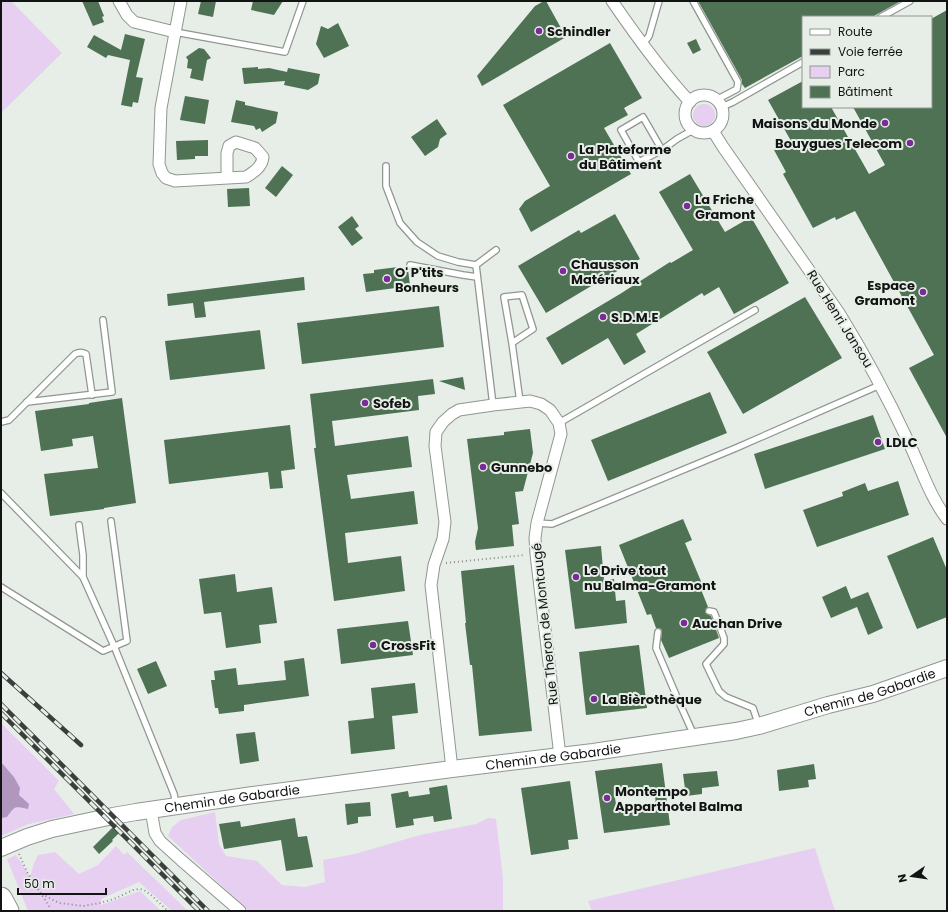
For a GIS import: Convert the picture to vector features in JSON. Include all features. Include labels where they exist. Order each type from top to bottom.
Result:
[{"type":"highway","points":[[1,898],[8,911]]},
{"type":"street","points":[[119,1],[127,15],[134,22],[175,32]]},
{"type":"street","points":[[181,1],[161,108],[159,164],[162,173],[166,178],[175,180],[227,177]]},
{"type":"street","points":[[612,1],[642,44],[676,87],[690,102]]},
{"type":"street","points":[[700,96],[706,96],[711,97],[719,103],[723,113],[721,124],[713,131],[708,133],[693,130],[686,119],[687,107],[690,102],[700,96]]},
{"type":"street","name":"Rue Henri Jansou","points":[[713,131],[840,313],[889,401],[919,463],[936,503],[947,519]]},
{"type":"street","points":[[452,769],[431,591],[434,565],[443,539],[445,522],[435,446],[436,432],[443,422],[459,410],[530,401],[540,404],[550,410],[559,423]]},
{"type":"street","name":"Rue Theron de Montaugé","points":[[559,423],[561,434],[537,523],[535,538],[560,756]]},
{"type":"street","name":"Chemin de Gabardie","points":[[7,845],[40,832],[113,816],[176,806],[560,756],[736,731],[873,694],[947,668]]},
{"type":"street","name":"Chemin de Gabardie","points":[[151,810],[155,833],[160,841],[240,911]]},
{"type":"lane","points":[[175,32],[285,52],[303,1]]},
{"type":"lane","points":[[642,44],[649,36],[659,1]]},
{"type":"lane","points":[[693,1],[738,82],[737,89],[719,103]]},
{"type":"lane","points":[[883,16],[910,1]]},
{"type":"lane","points":[[719,103],[733,102],[802,63]]},
{"type":"lane","points":[[662,150],[643,117],[621,130],[639,162],[662,150],[693,130]]},
{"type":"lane","points":[[386,166],[386,186],[400,223],[417,242],[438,256],[458,262],[476,265],[496,250]]},
{"type":"lane","points":[[410,265],[463,276],[477,277]]},
{"type":"lane","points":[[476,265],[493,405]]},
{"type":"lane","points":[[512,343],[532,329],[522,295],[504,297],[520,402]]},
{"type":"lane","points":[[559,423],[755,310]]},
{"type":"lane","points":[[27,402],[112,392],[103,320]]},
{"type":"lane","points":[[1,422],[9,420],[78,352],[83,352],[86,354],[92,395]]},
{"type":"lane","points":[[537,523],[552,524],[736,448],[880,385]]},
{"type":"lane","points":[[1,494],[83,576],[114,646],[174,794],[176,806]]},
{"type":"lane","points":[[1,587],[103,651],[127,641],[111,521]]},
{"type":"lane","points":[[79,525],[83,556],[83,576]]},
{"type":"lane","points":[[709,611],[714,612],[724,638],[724,644],[706,664],[719,691],[726,697],[753,708],[759,726]]},
{"type":"lane","points":[[658,632],[656,648],[692,731],[693,738]]},
{"type":"path","points":[[434,565],[536,554]]},
{"type":"path","points":[[7,845],[51,909]]},
{"type":"path","points":[[42,894],[59,903],[83,906],[114,899],[132,890],[140,889],[151,895],[168,911]]},
{"type":"green space","points":[[1,1],[11,1],[62,53],[1,113]]},
{"type":"green space","points":[[704,104],[712,107],[715,115],[712,123],[704,126],[696,123],[693,115],[696,107]]},
{"type":"green space","points":[[1,723],[59,781],[54,789],[74,814],[29,824],[1,836],[1,818],[7,817],[15,808],[28,808],[19,795],[14,777],[1,762]]},
{"type":"green space","points":[[215,812],[219,844],[226,856],[257,861],[282,885],[305,887],[325,882],[323,860],[355,854],[420,835],[476,824],[488,818],[496,819],[503,878],[503,911],[249,911],[168,836],[172,827],[181,820]]},
{"type":"green space","points":[[116,846],[124,855],[127,852],[188,911],[172,911],[139,882],[101,899],[101,905],[140,891],[161,911],[28,911],[7,859],[16,855],[30,877],[38,855],[55,852],[79,874],[98,865]]},
{"type":"green space","points":[[815,848],[835,911],[592,911],[588,901]]},
{"type":"shaded area","points":[[1,762],[14,777],[20,788],[19,795],[29,804],[28,809],[20,807],[15,808],[7,817],[2,818]]},
{"type":"building","points":[[82,1],[98,1],[104,16],[102,17],[104,22],[93,26]]},
{"type":"building","points":[[201,1],[216,1],[213,17],[198,14]]},
{"type":"building","points":[[253,1],[283,1],[274,15],[251,10]]},
{"type":"building","points":[[546,1],[566,37],[482,86],[477,76],[535,6]]},
{"type":"building","points":[[698,1],[901,1],[874,16],[802,16],[802,57],[745,88],[742,84],[742,80]]},
{"type":"building","name":"Espace Gramont","points":[[947,10],[947,438],[909,368],[934,355],[855,211],[836,220],[835,217],[813,228],[783,174],[786,172],[774,150],[791,141],[768,100],[802,82],[802,108],[832,108],[869,174],[885,165],[854,108],[932,108],[932,18]]},
{"type":"building","points":[[338,23],[349,46],[324,58],[316,44],[321,26],[328,29]]},
{"type":"building","points":[[125,34],[145,39],[136,77],[143,78],[138,103],[133,102],[132,107],[121,105],[130,60],[108,55],[106,58],[87,47],[94,35],[121,50]]},
{"type":"building","points":[[696,39],[701,50],[693,54],[687,43]]},
{"type":"building","name":"La Plateforme du Bâtiment","points":[[610,43],[642,98],[624,108],[628,115],[604,128],[631,174],[531,232],[519,209],[525,201],[550,186],[503,105]]},
{"type":"building","points":[[199,48],[204,49],[211,58],[207,60],[203,81],[190,78],[192,69],[187,68],[188,60],[186,57]]},
{"type":"building","points":[[258,67],[258,69],[269,68],[287,72],[288,68],[320,74],[318,84],[308,90],[284,85],[285,81],[244,84],[242,68]]},
{"type":"building","points":[[185,96],[209,100],[205,124],[180,120]]},
{"type":"building","points":[[236,100],[245,102],[245,105],[278,112],[276,123],[262,132],[260,128],[256,130],[254,126],[231,122]]},
{"type":"building","points":[[437,119],[447,134],[440,139],[438,147],[425,156],[411,137]]},
{"type":"building","points":[[208,140],[208,156],[195,156],[195,159],[177,160],[176,141]]},
{"type":"building","points":[[282,166],[293,175],[276,197],[265,188]]},
{"type":"building","points":[[690,174],[725,232],[751,217],[789,283],[734,314],[719,287],[704,296],[702,293],[636,334],[646,352],[624,365],[608,338],[562,365],[546,338],[670,262],[671,263],[693,250],[659,192]]},
{"type":"building","points":[[249,188],[250,206],[228,207],[227,189]]},
{"type":"building","name":"Chausson Matériaux","points":[[615,214],[640,259],[546,313],[518,266],[579,230],[581,233]]},
{"type":"building","points":[[352,216],[359,226],[355,229],[363,238],[352,246],[338,227]]},
{"type":"building","points":[[398,267],[398,270],[408,269],[410,286],[366,292],[363,274],[374,273],[374,270]]},
{"type":"building","points":[[304,277],[305,290],[204,302],[206,317],[195,318],[193,303],[168,306],[167,294]]},
{"type":"building","points":[[805,297],[842,358],[743,414],[707,352]]},
{"type":"building","points":[[439,306],[444,347],[302,364],[297,323]]},
{"type":"building","points":[[260,330],[265,369],[170,380],[165,341]]},
{"type":"building","points":[[463,377],[465,390],[439,381]]},
{"type":"building","points":[[433,379],[435,394],[418,396],[419,410],[332,421],[335,446],[408,436],[412,467],[347,475],[351,499],[414,491],[418,524],[345,533],[348,563],[401,556],[405,591],[334,601],[314,448],[316,448],[310,394]]},
{"type":"building","points":[[710,392],[727,433],[608,481],[591,440]]},
{"type":"building","points":[[122,398],[136,503],[50,516],[44,474],[98,468],[93,436],[72,439],[73,446],[41,451],[35,411]]},
{"type":"building","points":[[873,415],[885,449],[765,489],[754,454]]},
{"type":"building","points":[[290,425],[295,469],[281,471],[283,488],[270,489],[268,472],[169,484],[164,440]]},
{"type":"building","points":[[530,429],[533,453],[523,491],[515,492],[519,524],[512,525],[514,546],[476,550],[475,542],[478,528],[467,439],[504,435],[504,432]]},
{"type":"building","points":[[898,481],[909,515],[817,547],[803,510],[843,496],[842,492],[865,483],[868,491]]},
{"type":"building","points":[[683,519],[692,540],[685,543],[705,591],[702,592],[708,607],[705,612],[711,616],[719,638],[669,658],[661,640],[662,630],[656,628],[651,614],[647,615],[619,545]]},
{"type":"building","points":[[933,537],[947,570],[947,617],[917,629],[887,556]]},
{"type":"building","points":[[601,546],[604,580],[614,579],[616,601],[625,600],[627,623],[575,629],[565,550]]},
{"type":"building","points":[[514,565],[532,731],[479,736],[472,665],[470,665],[465,623],[461,571]]},
{"type":"building","points":[[235,574],[237,592],[272,587],[277,623],[259,625],[261,643],[226,648],[221,612],[204,614],[199,579]]},
{"type":"building","points":[[846,586],[851,599],[868,592],[883,628],[868,635],[857,607],[831,618],[822,597]]},
{"type":"building","points":[[408,621],[413,655],[341,664],[337,629]]},
{"type":"building","points":[[639,645],[647,708],[586,715],[579,652]]},
{"type":"building","points":[[304,658],[309,696],[244,705],[244,711],[219,714],[218,708],[215,708],[211,680],[215,680],[214,671],[236,668],[238,685],[286,680],[284,661]]},
{"type":"building","points":[[156,661],[167,686],[148,694],[137,669]]},
{"type":"building","points":[[415,683],[418,713],[392,716],[395,749],[351,754],[348,721],[374,718],[371,688]]},
{"type":"building","points":[[255,732],[259,761],[240,764],[236,734]]},
{"type":"building","name":"Montempo Apparthotel Balma","points":[[662,763],[670,825],[604,833],[595,771]],"holes":[[[654,787],[656,805],[617,810],[614,792]]]},
{"type":"building","points":[[814,764],[816,779],[808,780],[809,787],[779,791],[777,770]]},
{"type":"building","points":[[717,771],[719,786],[702,788],[702,794],[686,796],[683,774]]},
{"type":"building","points":[[570,781],[578,839],[568,840],[569,849],[531,855],[521,788]]},
{"type":"building","points":[[447,785],[452,819],[434,822],[433,816],[413,819],[414,825],[396,828],[391,794],[408,791],[409,797],[430,794],[429,788]]},
{"type":"building","points":[[370,802],[371,816],[358,817],[358,823],[347,825],[345,804]]},
{"type":"building","points":[[295,818],[298,837],[307,836],[313,867],[286,871],[281,840],[224,849],[219,824],[240,821],[241,827]]},
{"type":"building","points":[[114,826],[120,832],[99,854],[93,847]]},
{"type":"railway","points":[[1,673],[81,745]]},
{"type":"railway","points":[[1,704],[208,911]]},
{"type":"railway","points":[[1,713],[199,911]]},
{"type":"place","name":"Schindler","points":[[539,31]]},
{"type":"place","name":"Maisons du Monde","points":[[885,123]]},
{"type":"place","name":"Bouygues Telecom","points":[[910,143]]},
{"type":"place","name":"La Plateforme du Bâtiment","points":[[571,156]]},
{"type":"place","name":"La Friche Gramont","points":[[687,206]]},
{"type":"place","name":"Chausson Matériaux","points":[[563,271]]},
{"type":"place","name":"O' P'tits Bonheurs","points":[[387,279]]},
{"type":"place","name":"Espace Gramont","points":[[923,292]]},
{"type":"place","name":"S.D.M.E","points":[[603,317]]},
{"type":"place","name":"Sofeb","points":[[365,403]]},
{"type":"place","name":"LDLC","points":[[878,442]]},
{"type":"place","name":"Gunnebo","points":[[483,467]]},
{"type":"place","name":"Le Drive tout nu Balma-Gramont","points":[[576,577]]},
{"type":"place","name":"Auchan Drive","points":[[684,623]]},
{"type":"place","name":"CrossFit","points":[[373,645]]},
{"type":"place","name":"La Bièrothèque","points":[[594,699]]},
{"type":"place","name":"Montempo Apparthotel Balma","points":[[607,798]]}]
